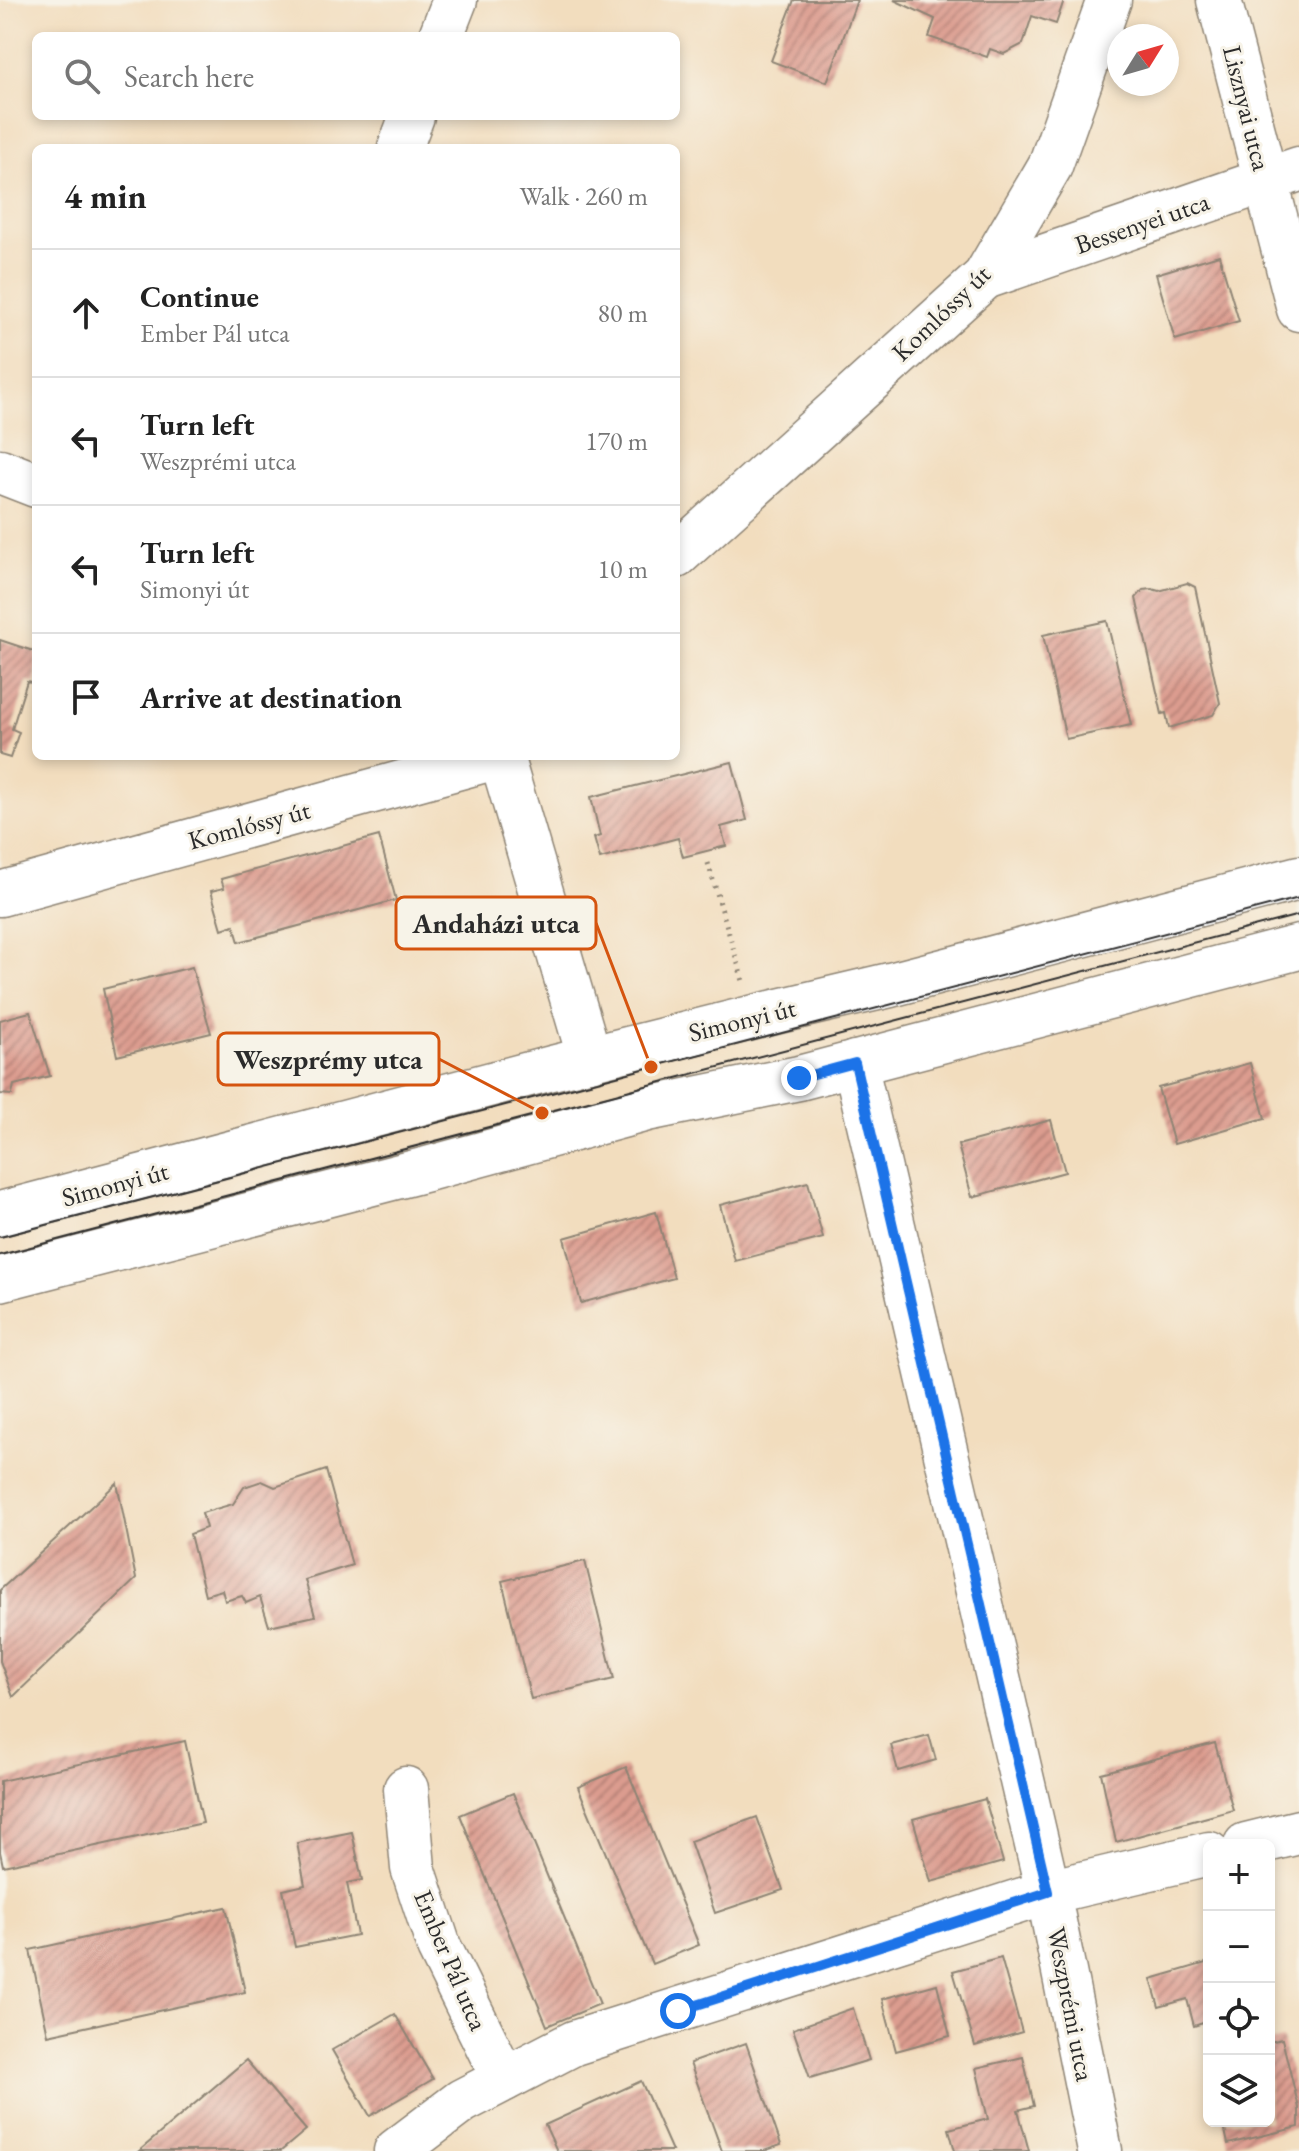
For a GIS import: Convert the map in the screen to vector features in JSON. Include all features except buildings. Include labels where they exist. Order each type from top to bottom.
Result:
[{"type":"street","points":[[443,32],[455,0]]},
{"type":"street","name":"Komlóssy út","points":[[680,552],[985,277],[1050,166],[1109,0]]},
{"type":"street","name":"Lisznyai utca","points":[[1219,0],[1282,174],[1299,309]]},
{"type":"street","points":[[402,144],[410,120]]},
{"type":"street","name":"Bessenyei utca","points":[[985,277],[1282,174]]},
{"type":"street","points":[[0,471],[32,483]]},
{"type":"street","name":"Komlóssy út","points":[[0,894],[486,760]]},
{"type":"street","points":[[501,760],[590,1059]]},
{"type":"street","name":"Simonyi út","points":[[0,1214],[1299,878]]},
{"type":"street","points":[[0,1279],[647,1109],[799,1078],[1299,947]]},
{"type":"street","name":"Weszprémi utca","points":[[855,1063],[1048,1892],[1100,2151]]},
{"type":"street","name":"Ember Pál utca","points":[[406,1789],[413,1868],[435,1934],[504,2079]]},
{"type":"street","points":[[1270,1839],[1299,1832]]},
{"type":"street","points":[[396,2151],[462,2101],[574,2043],[1048,1892],[1203,1855]]},
{"type":"path","points":[[708,863],[743,981]]},
{"type":"tram line","points":[[0,1237],[1299,898]]},
{"type":"tram line","points":[[0,1255],[1299,915]]},
{"type":"place","name":"Andaházi utca","points":[[651,1067]]},
{"type":"place","name":"Weszprémy utca","points":[[542,1113]]},
{"type":"route","points":[[678,2011],[1048,1892],[855,1063],[799,1078]]}]
